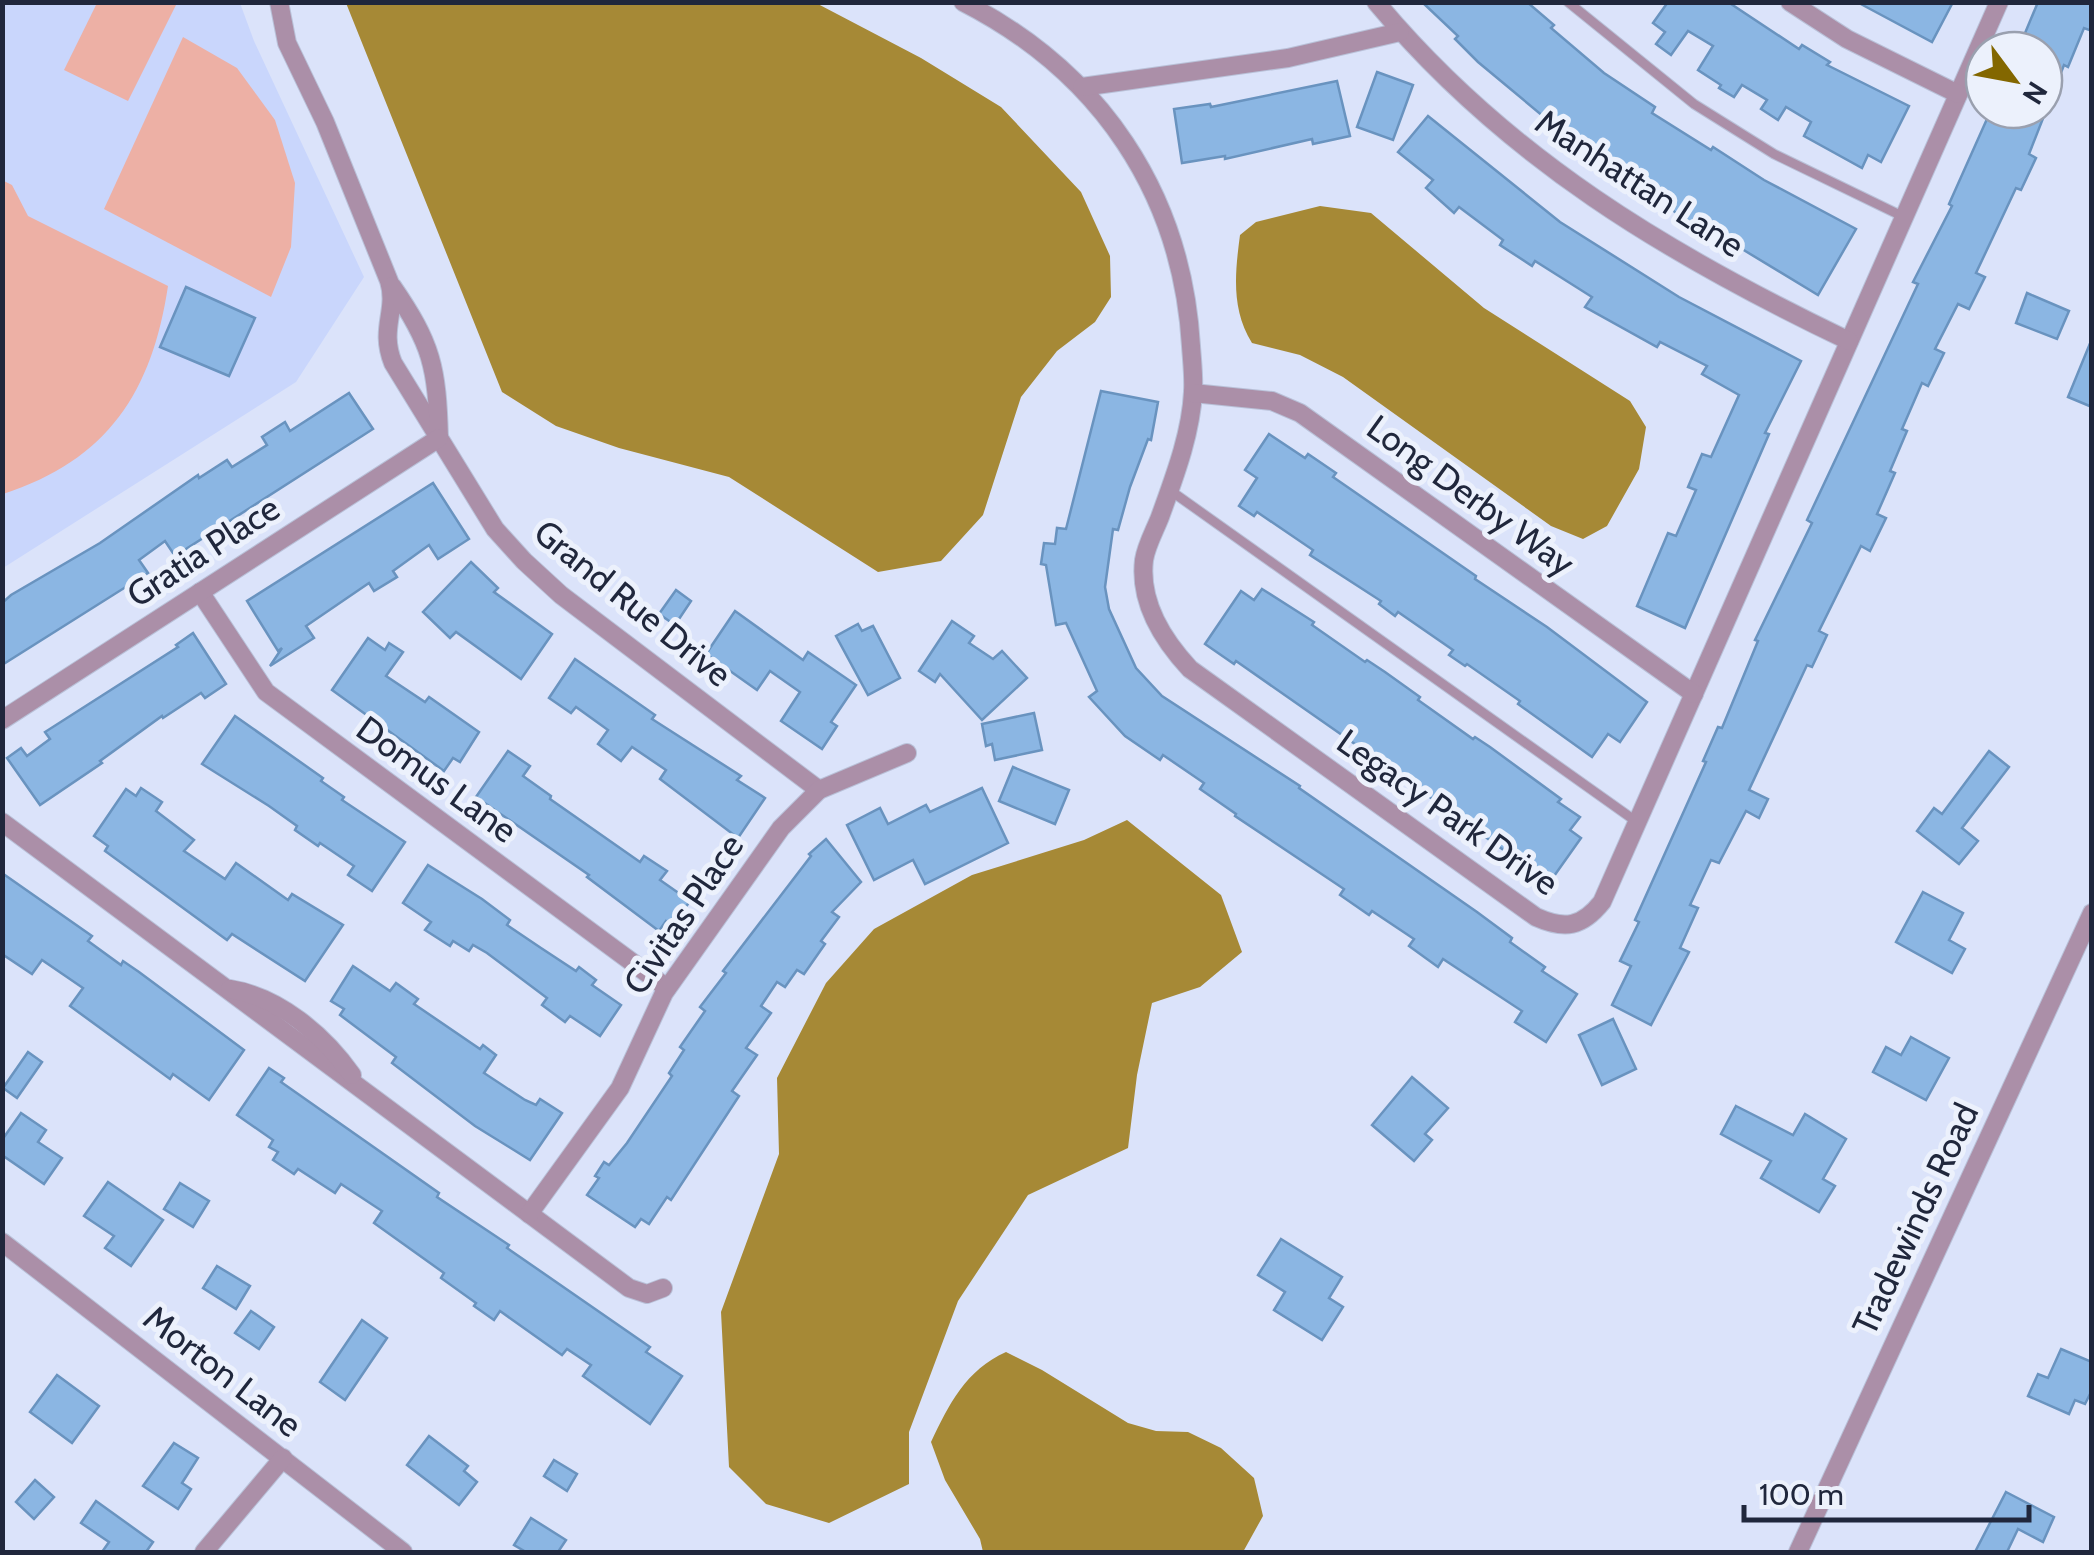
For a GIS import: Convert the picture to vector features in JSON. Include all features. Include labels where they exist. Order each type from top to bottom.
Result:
[{"type":"street","name":"Grand Rue Drive","points":[[279,2],[287,43],[325,122],[389,282],[392,302],[386,325],[387,348],[403,384],[496,529],[542,578],[819,790]]},
{"type":"street","name":"Legacy Park Drive","points":[[963,2],[1017,35],[1082,86],[1128,144],[1159,200],[1179,258],[1190,320],[1194,392],[1170,490],[1144,559],[1146,590],[1168,646],[1190,669],[1536,917],[1554,925],[1572,926],[1588,919],[1602,902],[1999,2]]},
{"type":"street","name":"Manhattan Lane","points":[[1376,2],[1400,32],[1504,131],[1581,192],[1667,248],[1849,342]]},
{"type":"street","points":[[1790,2],[1848,39],[1958,94]]},
{"type":"street","points":[[1082,86],[1288,58],[1400,32]]},
{"type":"street","name":"Grand Rue Drive","points":[[389,282],[417,321],[430,356],[436,379],[439,438]]},
{"type":"street","name":"Long Derby Way","points":[[1194,392],[1272,401],[1300,413],[1694,694]]},
{"type":"street","name":"Gratia Place","points":[[2,720],[439,438]]},
{"type":"street","name":"Domus Lane","points":[[200,592],[266,692],[667,988]]},
{"type":"street","name":"Civitas Place","points":[[529,1214],[620,1088],[667,988],[782,828],[819,790],[907,753]]},
{"type":"street","points":[[2,822],[628,1288],[647,1294],[663,1288]]},
{"type":"street","name":"Tradewinds Road","points":[[1798,1552],[2092,913]]},
{"type":"street","name":"Morton Lane","points":[[2,1242],[403,1552]]},
{"type":"street","points":[[204,1552],[283,1458]]},
{"type":"lane","points":[[1568,2],[1694,104],[1774,154],[1904,217]]},
{"type":"lane","points":[[1170,490],[1637,822]]},
{"type":"shaded area","points":[[3,3],[240,3],[364,277],[296,382],[3,568]]},
{"type":"shaded area","points":[[97,3],[177,3],[128,101],[64,70]]},
{"type":"shaded area","points":[[346,3],[816,3],[921,58],[1001,107],[1081,192],[1110,256],[1111,297],[1095,322],[1057,351],[1021,397],[983,515],[941,561],[878,572],[729,477],[619,448],[556,426],[502,392]]},
{"type":"shaded area","points":[[183,37],[237,68],[275,120],[295,183],[291,247],[271,297],[104,209]]},
{"type":"shaded area","points":[[2,180],[12,185],[28,216],[168,286],[150,358],[119,417],[71,462],[40,480],[3,494]]},
{"type":"shaded area","points":[[1320,206],[1371,213],[1484,308],[1630,401],[1646,427],[1639,469],[1607,526],[1583,539],[1551,526],[1343,377],[1300,355],[1252,343],[1238,304],[1240,235],[1256,222]]},
{"type":"shaded area","points":[[1127,820],[1221,895],[1242,952],[1200,987],[1152,1003],[1137,1075],[1128,1148],[1028,1195],[958,1301],[909,1432],[909,1484],[829,1523],[766,1504],[729,1467],[721,1312],[779,1154],[777,1078],[826,983],[874,929],[972,875],[1084,840]]},
{"type":"shaded area","points":[[1006,1352],[1128,1423],[1156,1431],[1188,1432],[1221,1448],[1254,1478],[1263,1516],[1243,1552],[983,1552],[980,1539],[945,1480],[931,1442],[969,1378]]},
{"type":"building","points":[[1422,2],[1527,2],[1604,73],[1655,107],[1652,113],[1856,229],[1818,295],[1701,229],[1597,161],[1478,62],[1455,39],[1458,36]]},
{"type":"building","points":[[1668,2],[1728,2],[1799,49],[1802,45],[1830,62],[1827,65],[1909,106],[1881,162],[1868,155],[1862,168],[1804,136],[1811,122],[1786,107],[1778,120],[1761,109],[1767,100],[1742,85],[1734,97],[1719,88],[1721,85],[1698,70],[1713,46],[1688,31],[1671,55],[1656,44],[1665,32],[1653,23]]},
{"type":"building","points":[[1857,2],[1953,2],[1932,42]]},
{"type":"building","points":[[2038,2],[2092,2],[2092,31],[2084,28],[2068,67],[2064,65],[2064,30],[2026,30]]},
{"type":"building","points":[[1377,72],[1413,85],[1393,140],[1357,127]]},
{"type":"building","points":[[1337,81],[1350,136],[1313,144],[1312,139],[1225,159],[1182,163],[1174,109],[1210,104],[1211,107]]},
{"type":"building","points":[[1428,116],[1560,222],[1679,297],[1801,361],[1765,433],[1769,434],[1685,628],[1637,606],[1668,533],[1676,536],[1696,490],[1688,487],[1702,454],[1711,457],[1739,395],[1702,374],[1707,366],[1660,342],[1657,347],[1585,307],[1592,297],[1535,261],[1532,266],[1500,245],[1503,240],[1459,207],[1454,213],[1426,188],[1433,180],[1398,152]]},
{"type":"building","points":[[1982,130],[2038,130],[2029,154],[2036,158],[2021,190],[2016,188],[1976,273],[1985,277],[1969,309],[1958,304],[1935,349],[1944,353],[1928,386],[1922,383],[1902,429],[1907,431],[1890,471],[1895,473],[1877,514],[1886,518],[1870,551],[1861,546],[1819,631],[1827,635],[1812,667],[1807,665],[1749,790],[1768,799],[1759,818],[1746,811],[1719,863],[1711,860],[1690,905],[1698,908],[1680,948],[1689,952],[1651,1025],[1612,1005],[1631,966],[1620,961],[1706,762],[1703,761],[1718,727],[1722,728],[1758,641],[1755,640],[1812,523],[1807,520],[1918,284],[1913,282],[1952,206],[1949,204]]},
{"type":"building","points":[[186,287],[255,318],[229,376],[160,347]]},
{"type":"building","points":[[2027,293],[2069,311],[2057,339],[2016,323]]},
{"type":"building","points":[[2092,341],[2092,407],[2068,397]]},
{"type":"building","points":[[1101,391],[1158,402],[1151,440],[1148,439],[1130,487],[1118,530],[1113,529],[1105,587],[1109,609],[1136,668],[1162,696],[1300,786],[1477,912],[1545,967],[1542,971],[1577,994],[1546,1042],[1515,1022],[1522,1011],[1443,959],[1438,967],[1409,946],[1414,939],[1340,895],[1344,889],[1200,789],[1204,783],[1163,755],[1160,760],[1125,736],[1089,697],[1097,691],[1066,623],[1056,625],[1046,565],[1041,564],[1044,543],[1055,544],[1057,528],[1066,529]]},
{"type":"building","points":[[349,393],[373,429],[175,556],[165,541],[139,560],[148,573],[2,665],[2,603],[11,595],[100,543],[198,475],[199,478],[227,460],[232,467],[267,445],[262,437],[285,422],[290,431]]},
{"type":"building","points":[[1269,434],[1336,473],[1333,477],[1647,702],[1620,742],[1608,734],[1592,757],[1518,704],[1520,701],[1449,655],[1453,650],[1398,612],[1395,616],[1379,604],[1381,601],[1310,555],[1313,550],[1257,512],[1254,516],[1239,506],[1257,478],[1245,470]]},
{"type":"building","points":[[433,483],[469,539],[438,559],[429,545],[393,571],[397,577],[374,591],[369,583],[306,626],[314,638],[270,666],[282,648],[278,651],[247,601]]},
{"type":"building","points":[[471,562],[498,588],[494,592],[552,634],[521,679],[456,632],[450,638],[423,612]]},
{"type":"building","points":[[1262,589],[1385,672],[1473,739],[1490,747],[1580,817],[1570,830],[1581,838],[1547,886],[1520,867],[1523,864],[1385,765],[1236,661],[1234,664],[1205,644],[1241,591],[1254,600]]},
{"type":"building","points":[[676,590],[691,601],[675,625],[659,614]]},
{"type":"building","points":[[735,611],[803,660],[808,652],[856,685],[831,722],[837,726],[822,749],[781,721],[800,692],[770,671],[757,690],[706,654]]},
{"type":"building","points":[[952,621],[974,636],[969,643],[993,659],[1002,651],[1027,678],[982,720],[940,674],[935,682],[919,671]]},
{"type":"building","points":[[858,624],[862,631],[873,626],[900,678],[868,695],[836,636]]},
{"type":"building","points":[[193,633],[226,684],[205,698],[201,693],[162,716],[40,805],[7,758],[21,748],[27,756],[50,739],[45,732],[178,647]]},
{"type":"building","points":[[368,638],[385,650],[389,643],[403,652],[386,676],[425,702],[429,697],[479,732],[460,762],[453,758],[444,771],[332,690]]},
{"type":"building","points":[[575,659],[655,715],[652,719],[741,776],[737,780],[765,798],[738,838],[660,779],[666,770],[632,747],[621,761],[598,744],[608,730],[576,707],[571,713],[549,698]]},
{"type":"building","points":[[1034,713],[1042,750],[995,760],[992,744],[986,746],[982,724]]},
{"type":"building","points":[[235,716],[323,778],[321,781],[344,797],[342,800],[405,842],[372,891],[348,875],[354,866],[320,843],[318,846],[269,806],[202,764]]},
{"type":"building","points":[[508,751],[530,766],[523,776],[550,799],[640,862],[644,856],[667,871],[660,880],[690,901],[673,925],[666,921],[659,931],[589,875],[476,797]]},
{"type":"building","points":[[1989,751],[2009,767],[1962,828],[1978,841],[1959,864],[1917,831],[1934,808],[1942,814]]},
{"type":"building","points":[[1013,767],[1069,790],[1055,824],[999,801]]},
{"type":"building","points":[[141,788],[162,802],[156,811],[194,840],[184,851],[225,879],[236,863],[288,900],[292,894],[343,925],[305,981],[232,934],[227,940],[105,851],[108,846],[94,836],[126,789],[136,796]]},
{"type":"building","points":[[982,788],[1008,843],[925,884],[913,860],[874,880],[847,825],[880,808],[888,824],[926,805],[930,812]]},
{"type":"building","points":[[826,839],[861,882],[832,912],[839,917],[804,974],[797,970],[785,987],[777,982],[761,1006],[771,1013],[746,1048],[757,1055],[732,1091],[739,1096],[671,1200],[667,1197],[649,1224],[641,1219],[635,1227],[587,1195],[599,1178],[595,1176],[604,1162],[609,1165],[627,1143],[672,1076],[669,1073],[684,1050],[680,1047],[705,1011],[700,1007],[726,973],[723,971],[809,854]]},
{"type":"building","points":[[428,865],[510,920],[507,925],[596,980],[592,985],[621,1005],[600,1036],[570,1016],[565,1022],[542,1005],[547,998],[487,953],[473,945],[469,951],[453,941],[450,946],[425,930],[431,922],[403,903]]},
{"type":"building","points":[[2,873],[92,936],[88,941],[121,965],[123,961],[139,972],[244,1050],[209,1100],[173,1074],[170,1079],[70,1006],[83,988],[42,960],[32,974],[2,954]]},
{"type":"building","points":[[1923,892],[1963,913],[1949,940],[1965,949],[1952,973],[1896,942]]},
{"type":"building","points":[[353,966],[390,991],[396,983],[418,999],[414,1004],[480,1049],[483,1045],[496,1055],[484,1073],[525,1100],[536,1105],[540,1099],[562,1113],[530,1160],[475,1126],[392,1063],[396,1057],[340,1015],[344,1009],[331,1001]]},
{"type":"building","points":[[1613,1019],[1636,1069],[1602,1085],[1579,1035]]},
{"type":"building","points":[[1911,1037],[1949,1058],[1926,1100],[1873,1072],[1886,1047],[1901,1055]]},
{"type":"building","points":[[28,1052],[42,1062],[17,1098],[3,1088]]},
{"type":"building","points":[[269,1068],[284,1078],[281,1082],[439,1193],[437,1197],[650,1347],[646,1352],[682,1376],[650,1424],[583,1376],[591,1365],[567,1349],[562,1355],[500,1311],[494,1320],[474,1306],[476,1303],[441,1278],[444,1273],[374,1223],[382,1211],[341,1184],[335,1193],[298,1169],[294,1174],[273,1160],[278,1152],[269,1147],[273,1140],[237,1115]]},
{"type":"building","points":[[1412,1077],[1448,1108],[1425,1134],[1432,1140],[1414,1161],[1372,1125]]},
{"type":"building","points":[[1736,1106],[1793,1135],[1805,1114],[1846,1139],[1823,1179],[1835,1186],[1819,1212],[1761,1178],[1771,1161],[1721,1134]]},
{"type":"building","points":[[21,1113],[46,1130],[38,1142],[62,1158],[44,1184],[2,1155],[2,1140]]},
{"type":"building","points":[[108,1182],[163,1220],[131,1266],[105,1248],[114,1236],[84,1216]]},
{"type":"building","points":[[180,1183],[209,1201],[193,1227],[164,1209]]},
{"type":"building","points":[[1281,1239],[1342,1277],[1329,1298],[1343,1307],[1322,1340],[1274,1310],[1285,1292],[1258,1275]]},
{"type":"building","points":[[217,1266],[250,1286],[236,1309],[203,1288]]},
{"type":"building","points":[[251,1311],[274,1327],[259,1349],[235,1333]]},
{"type":"building","points":[[362,1320],[387,1338],[345,1400],[320,1382]]},
{"type":"building","points":[[2061,1349],[2092,1362],[2092,1390],[2085,1404],[2075,1400],[2069,1414],[2028,1396],[2038,1374],[2048,1378]]},
{"type":"building","points":[[57,1375],[99,1406],[72,1443],[30,1412]]},
{"type":"building","points":[[429,1436],[468,1466],[464,1471],[477,1482],[459,1505],[407,1465]]},
{"type":"building","points":[[174,1443],[198,1458],[182,1483],[191,1489],[178,1509],[143,1486]]},
{"type":"building","points":[[554,1460],[577,1474],[567,1491],[544,1476]]},
{"type":"building","points":[[35,1480],[54,1497],[34,1519],[16,1502]]},
{"type":"building","points":[[2006,1492],[2054,1517],[2043,1542],[2018,1529],[2007,1552],[1975,1552]]},
{"type":"building","points":[[96,1501],[153,1542],[146,1552],[102,1552],[109,1542],[81,1523]]},
{"type":"building","points":[[531,1518],[566,1540],[558,1552],[526,1552],[514,1545]]}]
